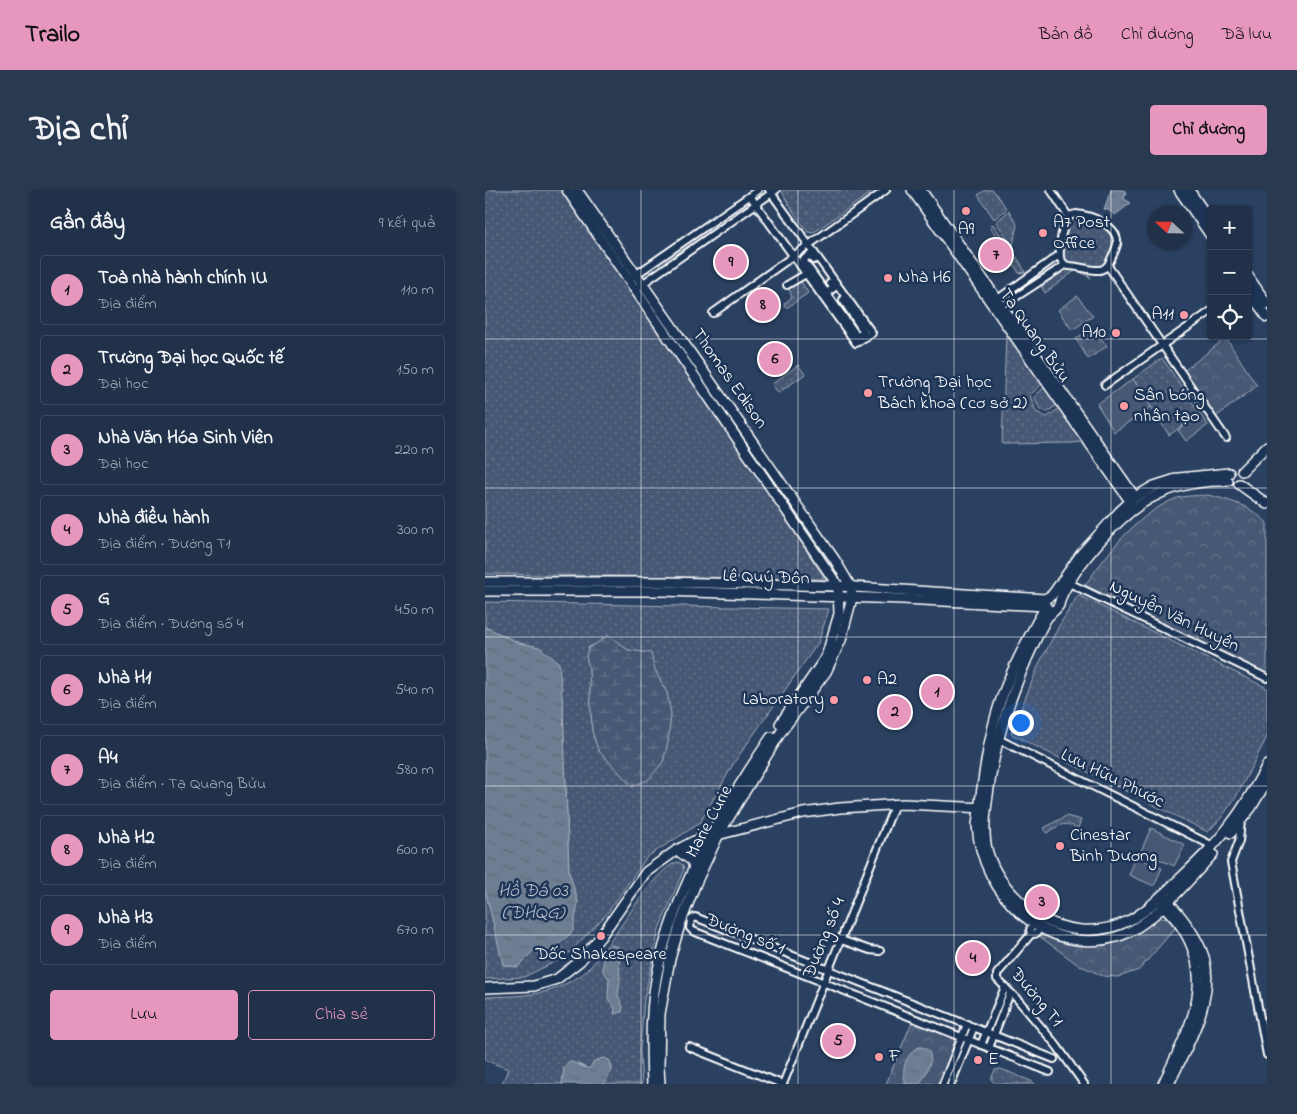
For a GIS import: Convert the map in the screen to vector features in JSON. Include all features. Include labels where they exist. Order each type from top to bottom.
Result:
[{"type":"street","name":"Thomas Edison","points":[[567,190],[632,277]]},
{"type":"street","name":"Thomas Edison","points":[[577,190],[632,277],[838,586]]},
{"type":"street","points":[[632,277],[758,190]]},
{"type":"street","points":[[713,312],[886,190]]},
{"type":"street","name":"Tạ Quang Bửu","points":[[912,190],[1056,389],[1132,499]]},
{"type":"street","name":"Tạ Quang Bửu","points":[[921,190],[996,305]]},
{"type":"street","points":[[1051,190],[1068,216]]},
{"type":"street","points":[[1179,190],[1207,230]]},
{"type":"street","points":[[1189,190],[1207,216]]},
{"type":"street","points":[[638,286],[756,204],[772,191],[808,245],[872,333],[856,343],[793,256],[756,204],[750,196]]},
{"type":"street","points":[[996,305],[1065,265],[1101,270],[1108,266],[1117,245],[1117,240],[1112,231],[1101,220],[1086,214],[1068,216]]},
{"type":"street","points":[[1065,265],[1059,256],[1061,236],[1068,216]]},
{"type":"street","points":[[687,239],[693,247]]},
{"type":"street","points":[[810,255],[834,288],[864,332],[857,336],[803,260],[810,255]]},
{"type":"street","points":[[996,305],[1059,256]]},
{"type":"street","points":[[1108,266],[1226,438]]},
{"type":"street","points":[[787,285],[806,274]]},
{"type":"street","points":[[1252,282],[1267,304]]},
{"type":"street","name":"Thomas Edison","points":[[638,286],[801,511],[851,587]]},
{"type":"street","points":[[826,293],[834,288]]},
{"type":"street","points":[[1251,295],[1267,318]]},
{"type":"street","points":[[1105,385],[1207,314]]},
{"type":"street","points":[[1241,471],[1267,446]]},
{"type":"street","points":[[982,808],[998,739],[1010,699],[1045,621],[1051,602],[1069,583],[1098,545],[1139,505],[1164,491],[1192,482],[1229,477],[1235,469],[1241,471],[1244,478],[1239,484]]},
{"type":"street","points":[[1229,477],[1179,478],[1154,486],[1132,499],[1081,554],[1051,602],[1013,670],[996,713],[986,759],[982,808],[988,852],[993,866],[1013,894],[1027,908],[1036,926],[1092,930],[1104,929],[1129,921],[1163,900],[1215,852],[1267,781]]},
{"type":"street","points":[[1229,477],[1232,484],[1239,484],[1267,504]]},
{"type":"street","points":[[792,519],[801,511]]},
{"type":"street","name":"Lê Quý Đôn","points":[[485,582],[555,587]]},
{"type":"street","name":"Nguyễn Văn Huyên","points":[[1069,583],[1267,678]]},
{"type":"street","name":"Lê Quý Đôn","points":[[485,591],[615,586],[838,586],[902,595]]},
{"type":"street","name":"Lê Quý Đôn","points":[[663,586],[839,598],[902,595],[1051,602]]},
{"type":"street","name":"Marie Curie","points":[[652,1084],[652,1020],[663,948],[694,868],[761,752],[826,658],[839,614],[838,586]]},
{"type":"street","name":"Marie Curie","points":[[661,1084],[659,1067],[660,1014],[670,958],[687,904],[715,834],[731,813],[781,732],[826,672],[841,640],[852,598],[851,587]]},
{"type":"street","name":"Lưu Hữu Phước","points":[[998,739],[1213,846]]},
{"type":"street","points":[[1163,900],[1239,819],[1267,765]]},
{"type":"street","points":[[485,988],[534,986],[557,979],[580,961],[601,936],[646,872],[677,850],[694,841],[715,834],[806,812],[895,804],[982,808]]},
{"type":"street","name":"Đường số 4","points":[[782,1084],[895,804]]},
{"type":"street","points":[[731,813],[743,828]]},
{"type":"street","points":[[1239,819],[1239,841],[1231,862],[1267,1055]]},
{"type":"street","points":[[677,850],[692,861],[694,868]]},
{"type":"street","points":[[1163,900],[1182,927],[1189,941],[1197,962],[1199,986],[1195,1011],[1163,1084]]},
{"type":"street","points":[[1163,900],[1192,932],[1198,943],[1204,959],[1206,984],[1196,1026],[1169,1084]]},
{"type":"street","name":"Đường số 1","points":[[1050,1072],[693,931],[691,920],[695,917],[1054,1059]]},
{"type":"street","name":"Đường T1","points":[[1036,926],[997,974],[999,983],[1008,990],[1057,1046],[1085,1084]]},
{"type":"street","points":[[841,940],[869,950],[880,951]]},
{"type":"street","points":[[981,1045],[1008,990]]},
{"type":"street","points":[[989,1048],[1008,990]]},
{"type":"street","points":[[943,1084],[967,1024]]},
{"type":"street","points":[[951,1084],[974,1027]]},
{"type":"street","points":[[689,1047],[782,1084]]},
{"type":"green space","points":[[485,190],[563,190],[707,398],[825,579],[485,574]]},
{"type":"green space","points":[[875,190],[813,233],[808,232],[787,202],[782,191]]},
{"type":"green space","points":[[985,190],[993,190],[1007,209],[994,219],[978,195]]},
{"type":"green space","points":[[1009,211],[1017,224],[1013,246],[996,222]]},
{"type":"green space","points":[[1077,214],[1103,225],[1111,236],[1111,253],[1108,260],[1101,266],[1076,264],[1061,257],[1065,226]]},
{"type":"green space","points":[[993,224],[1025,272],[1019,273],[990,227]]},
{"type":"green space","points":[[1069,265],[1082,268],[1091,278],[1076,270],[1045,293],[1042,283]]},
{"type":"green space","points":[[801,281],[808,293],[788,307],[785,307],[784,304],[792,297],[789,289]]},
{"type":"green space","points":[[1077,296],[1093,316],[1072,330],[1058,310]]},
{"type":"green space","points":[[1009,326],[1046,380],[1030,395],[1036,412],[1047,417],[1064,405],[1089,441],[1002,444],[1006,335]]},
{"type":"green space","points":[[1092,327],[1107,346],[1088,359],[1076,339]]},
{"type":"green space","points":[[1223,340],[1227,340],[1257,386],[1213,419],[1181,373]]},
{"type":"green space","points":[[1162,358],[1200,414],[1169,435],[1133,379]]},
{"type":"green space","points":[[798,365],[805,374],[778,393],[772,384]]},
{"type":"green space","name":"Sân bóng nhân tạo","points":[[1133,379],[1151,407],[1114,432],[1097,404]]},
{"type":"green space","points":[[1048,384],[1061,402],[1047,412],[1040,409],[1034,397]]},
{"type":"green space","points":[[1200,414],[1208,425],[1186,441],[1178,430]]},
{"type":"green space","points":[[1208,495],[1247,508],[1267,523],[1267,675],[1085,585],[1112,549],[1144,517],[1174,499]]},
{"type":"green space","points":[[1078,595],[1267,688],[1267,737],[1236,797],[1208,832],[1011,734],[1039,664]]},
{"type":"green space","points":[[485,602],[829,609],[818,643],[735,761],[700,823],[647,857],[605,916],[565,957],[524,977],[485,979],[485,889],[504,965],[518,967],[578,902],[569,872],[563,707],[539,647],[519,643],[485,627]],"holes":[[[596,644],[621,644],[628,650],[650,653],[655,670],[667,693],[671,714],[668,742],[663,762],[657,769],[633,786],[598,750],[592,731],[589,668],[586,656],[589,647]]]},
{"type":"green space","points":[[608,635],[628,650],[651,653],[655,670],[667,693],[671,714],[668,742],[663,762],[648,780],[632,786],[598,750],[592,731],[589,668],[586,656],[589,647]]},
{"type":"green space","points":[[1066,816],[1081,820],[1078,828],[1065,824],[1047,833],[1044,828]]},
{"type":"green space","points":[[1151,828],[1185,845],[1174,866],[1141,851]]},
{"type":"green space","points":[[1136,857],[1162,868],[1154,886],[1129,875]]},
{"type":"green space","points":[[678,862],[683,865],[684,869],[659,929],[644,1000],[640,1050],[642,1084],[604,1084],[612,1070],[610,1061],[604,1058],[589,1069],[578,1064],[564,1068],[562,1084],[502,1084],[508,1069],[485,1060],[485,997],[524,995],[552,990],[582,975],[608,945],[656,878],[668,867]]},
{"type":"green space","points":[[1155,917],[1168,919],[1177,926],[1139,970],[1118,977],[1103,976],[1077,964],[1039,936],[1047,932],[1098,939],[1123,933]]},
{"type":"green space","points":[[914,1017],[959,1037],[940,1084],[886,1084]]},
{"type":"green space","points":[[1001,1069],[1035,1084],[995,1084],[991,1079],[995,1070]]},
{"type":"water","points":[[1111,190],[1124,190],[1126,193],[1124,199],[1131,203],[1115,215],[1104,209]]},
{"type":"water","name":"Hồ Đá 03 (ĐHQG)","points":[[485,627],[519,643],[539,647],[559,663],[563,707],[569,872],[578,902],[573,931],[552,951],[535,949],[518,967],[503,965],[485,889]]},
{"type":"water","points":[[611,945],[619,947],[620,982],[618,995],[623,1007],[622,1012],[614,1014],[615,1008],[608,999],[609,978],[603,972],[603,950]]},
{"type":"water","points":[[919,1047],[925,1048],[929,1052],[930,1062],[928,1068],[919,1084],[906,1084],[904,1079],[905,1063],[914,1050]]},
{"type":"water","points":[[604,1058],[610,1061],[612,1070],[604,1084],[562,1084],[564,1068],[569,1061],[589,1069],[594,1061]]},
{"type":"place","name":"A9","points":[[966,211]]},
{"type":"place","name":"A7 Post Office","points":[[1043,233]]},
{"type":"place","name":"A4","points":[[996,255]]},
{"type":"place","name":"Nhà H3","points":[[731,262]]},
{"type":"place","name":"Nhà H6","points":[[888,278]]},
{"type":"place","name":"Nhà H2","points":[[763,305]]},
{"type":"place","name":"A11","points":[[1184,315]]},
{"type":"place","name":"A10","points":[[1116,333]]},
{"type":"place","name":"Nhà H1","points":[[775,359]]},
{"type":"place","name":"Trường Đại học Bách khoa (cơ sở 2)","points":[[868,393]]},
{"type":"place","name":"Sân bóng nhân tạo","points":[[1124,406]]},
{"type":"place","name":"A2","points":[[867,680]]},
{"type":"place","name":"Toà nhà hành chính IU","points":[[937,692]]},
{"type":"place","name":"Laboratory","points":[[834,700]]},
{"type":"place","name":"Trường Đại học Quốc tế","points":[[895,712]]},
{"type":"place","name":"Cinestar Bình Dương","points":[[1060,846]]},
{"type":"place","name":"Nhà Văn Hóa Sinh Viên","points":[[1042,902]]},
{"type":"place","name":"Dốc Shakespeare","points":[[601,936]]},
{"type":"place","name":"Nhà điều hành","points":[[973,958]]},
{"type":"place","name":"G","points":[[838,1041]]},
{"type":"place","name":"F","points":[[879,1057]]},
{"type":"place","name":"E","points":[[978,1060]]}]
